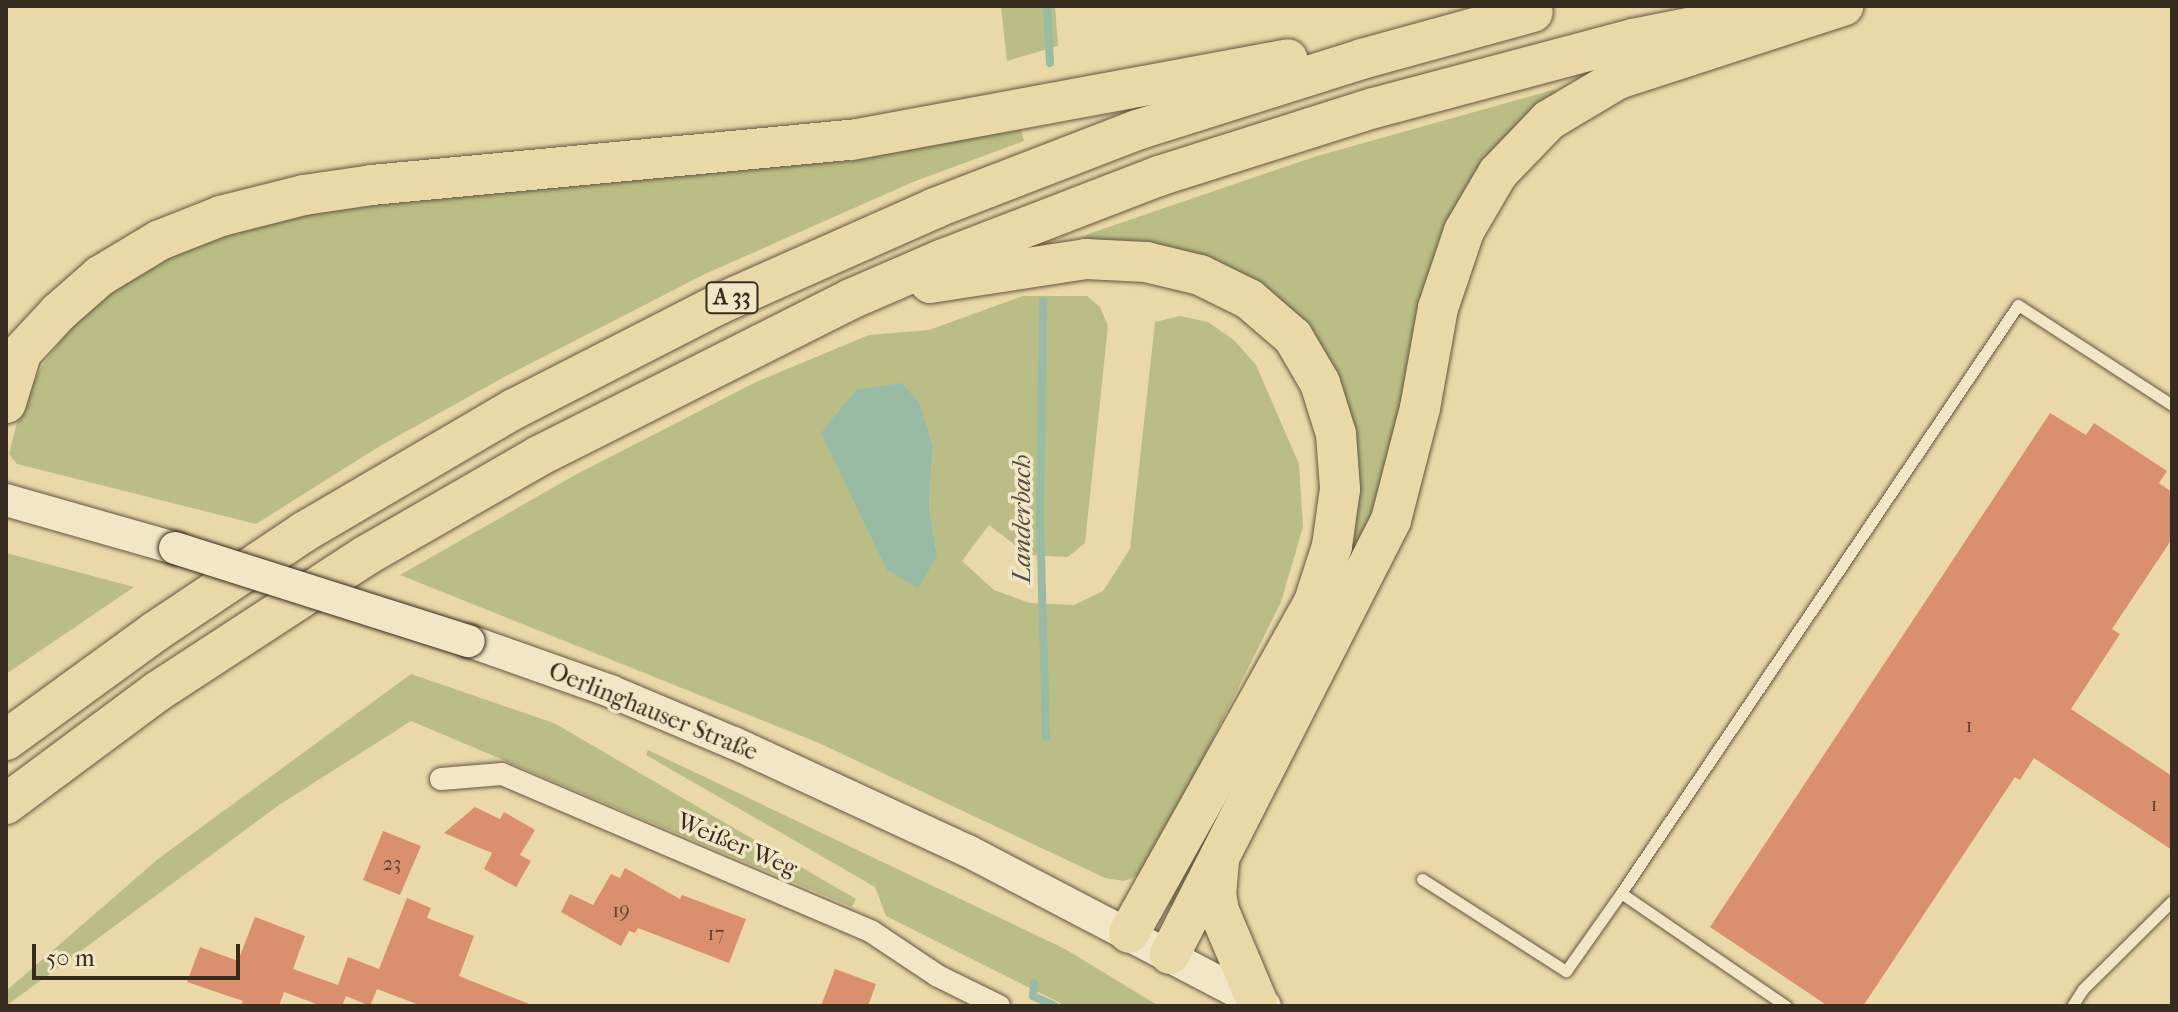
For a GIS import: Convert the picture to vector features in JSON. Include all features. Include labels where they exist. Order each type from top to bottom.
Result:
[{"type":"highway","name":"A 33","points":[[6,804],[158,691],[365,556],[539,456],[851,299],[941,260],[1159,176],[1374,108],[1633,39],[1798,6]]},
{"type":"highway","points":[[1170,954],[1391,520],[1420,408],[1438,308],[1464,231],[1498,173],[1549,120],[1618,79],[1843,6]]},
{"type":"highway","name":"A 33","points":[[6,740],[156,631],[304,532],[514,409],[721,303],[935,208],[1137,130],[1362,59],[1547,9]]},
{"type":"highway","points":[[6,403],[13,363],[59,312],[100,276],[160,240],[221,216],[304,195],[372,185],[852,140],[1547,9]]},
{"type":"highway","points":[[851,299],[953,278],[1086,259],[1146,262],[1200,275],[1249,299],[1293,337],[1320,383],[1336,434],[1340,489],[1332,546],[1314,602],[1129,933]]},
{"type":"highway","points":[[1220,857],[1216,894],[1219,911],[1262,1003]]},
{"type":"main road","name":"Oerlinghauser Straße","points":[[6,500],[175,548],[469,641],[610,691],[734,743],[968,851],[1262,1003]]},
{"type":"street","name":"Weißer Weg","points":[[441,779],[502,774],[872,932],[938,976],[999,1006]]},
{"type":"lane","points":[[1422,879],[1566,971],[2018,305],[2172,405]]},
{"type":"lane","points":[[1621,893],[1786,1006]]},
{"type":"lane","points":[[2072,1006],[2083,989],[2172,901]]},
{"type":"green space","points":[[1001,6],[1055,6],[1058,46],[1007,61]]},
{"type":"green space","points":[[1553,90],[1559,92],[1496,151],[1377,512],[1174,907],[1167,904],[1332,588],[1313,347],[1078,242],[1088,234],[1317,156]]},
{"type":"green space","points":[[1021,130],[1024,141],[913,182],[705,274],[506,376],[380,446],[256,524],[17,464],[9,454],[21,407],[42,366],[77,319],[103,294],[158,259],[232,230],[309,208],[854,154]]},
{"type":"green space","points":[[1023,296],[1087,296],[1100,307],[1108,326],[1085,543],[1068,557],[1028,555],[989,525],[962,561],[994,590],[1030,603],[1074,605],[1103,591],[1130,549],[1155,322],[1180,316],[1208,322],[1234,340],[1256,365],[1299,464],[1303,527],[1281,602],[1153,859],[1139,875],[1124,881],[1105,878],[819,743],[400,575],[575,475],[756,382],[869,335],[929,330]],"holes":[[[902,383],[933,448],[929,506],[937,556]]]},
{"type":"green space","points":[[6,553],[134,587],[6,674]]},
{"type":"green space","points":[[411,674],[554,723],[856,899],[852,907],[411,721],[279,805],[6,1006],[6,991],[158,859]]},
{"type":"green space","points":[[648,750],[1065,949],[1159,1006],[1066,1006],[886,916],[875,887],[646,755]]},
{"type":"shaded area","points":[[902,383],[920,404],[933,448],[929,506],[937,556],[918,588],[887,570],[821,433],[856,390]]},
{"type":"building","points":[[2050,413],[2086,435],[2094,423],[2167,471],[2159,483],[2172,492],[2172,539],[2112,629],[2120,634],[2071,709],[2172,776],[2172,850],[2034,758],[2020,780],[2015,777],[1863,1006],[1828,1006],[1710,927]]},
{"type":"building","points":[[475,807],[500,819],[504,812],[535,830],[520,855],[531,861],[516,887],[484,869],[492,853],[444,833]]},
{"type":"building","points":[[383,831],[421,846],[400,895],[363,880]]},
{"type":"building","points":[[625,868],[680,899],[682,895],[746,919],[729,963],[638,928],[635,933],[629,931],[621,946],[561,912],[570,894],[593,905],[611,874],[620,878]]},
{"type":"building","points":[[407,898],[431,908],[427,918],[474,936],[459,976],[534,1006],[422,1006],[377,989],[370,1006],[346,996],[342,1006],[322,1006],[284,992],[279,1006],[241,1006],[243,1001],[187,982],[200,947],[238,961],[255,917],[305,936],[293,969],[338,985],[348,957],[379,969]]},
{"type":"building","points":[[835,969],[876,984],[868,1006],[821,1006]]},
{"type":"waterway","name":"Landerbach","points":[[1047,6],[1050,63]]},
{"type":"waterway","name":"Landerbach","points":[[1043,301],[1040,519],[1046,737]]},
{"type":"waterway","name":"Landerbach","points":[[1034,983],[1033,996],[1054,1006]]}]
